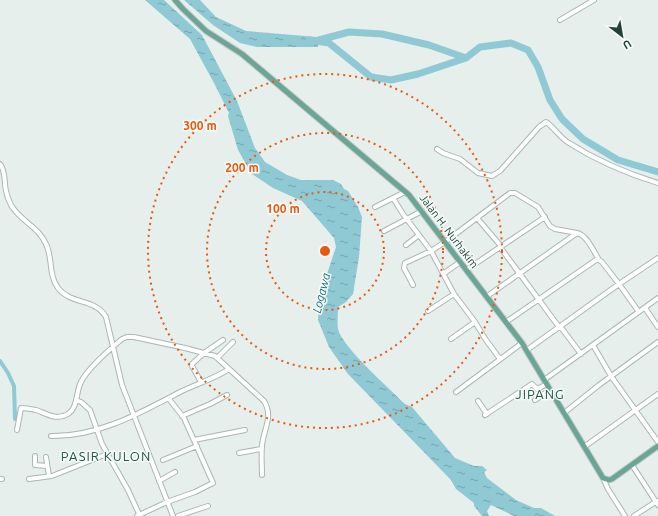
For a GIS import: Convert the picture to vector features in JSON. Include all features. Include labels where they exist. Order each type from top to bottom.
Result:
[{"type":"main road","name":"Jalan H. Nurhakim","points":[[175,0],[206,31],[242,54],[405,192],[422,211],[522,343],[603,478]]},
{"type":"main road","points":[[603,478],[609,480],[658,446]]},
{"type":"street","points":[[560,20],[594,0]]},
{"type":"street","points":[[437,149],[443,154],[460,159],[478,173],[492,176],[500,171],[539,127],[546,122],[568,142],[592,158],[619,170],[658,182]]},
{"type":"street","points":[[0,164],[4,171],[6,192],[12,207],[21,218],[41,235],[46,242],[50,257],[51,273],[58,288],[73,299],[100,308],[108,322],[121,381],[173,516]]},
{"type":"street","points":[[375,207],[405,192]]},
{"type":"street","points":[[413,285],[404,268],[406,262],[431,251],[445,242],[512,192],[538,207],[550,226],[555,229],[580,234],[587,241],[599,260],[619,284],[639,312]]},
{"type":"street","points":[[393,198],[407,220],[431,251],[454,294],[500,359]]},
{"type":"street","points":[[384,231],[422,211]]},
{"type":"street","points":[[466,270],[545,217]]},
{"type":"street","points":[[477,218],[581,354]]},
{"type":"street","points":[[486,297],[577,233]]},
{"type":"street","points":[[406,245],[419,235]]},
{"type":"street","points":[[526,350],[658,258]]},
{"type":"street","points":[[506,322],[596,260],[599,260]]},
{"type":"street","points":[[443,274],[460,262]]},
{"type":"street","points":[[428,311],[454,294]]},
{"type":"street","points":[[478,401],[486,415],[532,384],[538,389],[581,354],[658,298]]},
{"type":"street","points":[[645,308],[658,327]]},
{"type":"street","points":[[451,339],[475,322]]},
{"type":"street","points":[[17,430],[20,408],[36,410],[52,416],[62,416],[70,413],[78,401],[79,386],[82,380],[125,338],[134,337],[217,358],[264,401],[269,411],[269,416],[259,449],[262,475]]},
{"type":"street","points":[[201,382],[192,365],[203,354],[222,340]]},
{"type":"street","points":[[217,358],[233,342]]},
{"type":"street","points":[[564,413],[658,342]]},
{"type":"street","points":[[456,392],[522,343]]},
{"type":"street","points":[[593,345],[611,376],[658,442]]},
{"type":"street","points":[[51,436],[72,435],[97,429],[134,416],[228,369]]},
{"type":"street","points":[[535,400],[550,390]]},
{"type":"street","points":[[584,447],[658,394]]},
{"type":"street","points":[[182,416],[206,406],[226,395]]},
{"type":"street","points":[[78,401],[90,410],[107,454],[128,490],[139,516],[167,502],[195,492],[213,483],[182,416],[169,399]]},
{"type":"street","points":[[194,440],[245,430]]},
{"type":"street","points":[[163,460],[197,446]]},
{"type":"street","points":[[240,453],[259,449]]},
{"type":"street","points":[[29,478],[49,476],[77,467],[107,454]]},
{"type":"street","points":[[35,456],[35,465],[48,466]]},
{"type":"street","points":[[46,457],[49,476]]},
{"type":"street","points":[[632,465],[657,503],[634,516]]},
{"type":"street","points":[[159,481],[175,472]]},
{"type":"street","points":[[603,478],[625,516]]},
{"type":"street","points":[[178,516],[208,506]]},
{"type":"water","name":"Logawa","points":[[145,0],[164,0],[202,35],[237,101],[255,148],[265,162],[287,175],[301,180],[333,180],[341,184],[344,189],[348,191],[358,207],[362,217],[359,257],[353,294],[346,302],[338,307],[338,329],[341,337],[348,346],[367,368],[405,404],[412,407],[455,458],[474,466],[482,466],[487,470],[484,472],[487,478],[516,500],[534,508],[541,508],[555,516],[514,516],[491,505],[487,511],[489,516],[482,516],[474,506],[474,503],[456,489],[451,480],[348,374],[329,347],[318,320],[320,295],[336,247],[334,238],[302,201],[273,188],[252,174],[238,150],[228,116],[229,113],[190,39]]},
{"type":"water","points":[[184,0],[200,0],[216,17],[246,31],[317,37],[318,47],[257,47],[240,43],[213,25]]},
{"type":"waterway","points":[[319,40],[349,32],[382,34],[429,45],[466,58]]},
{"type":"waterway","points":[[309,40],[329,43],[371,77],[391,80],[418,74],[466,58],[480,47],[511,43],[528,50],[538,67],[550,100],[562,119],[583,139],[618,160],[658,172]]},
{"type":"waterway","points":[[0,361],[14,386],[15,419]]},
{"type":"district","name":"JIPANG","points":[[540,394]]},
{"type":"district","name":"PASIR KULON","points":[[106,456]]}]
